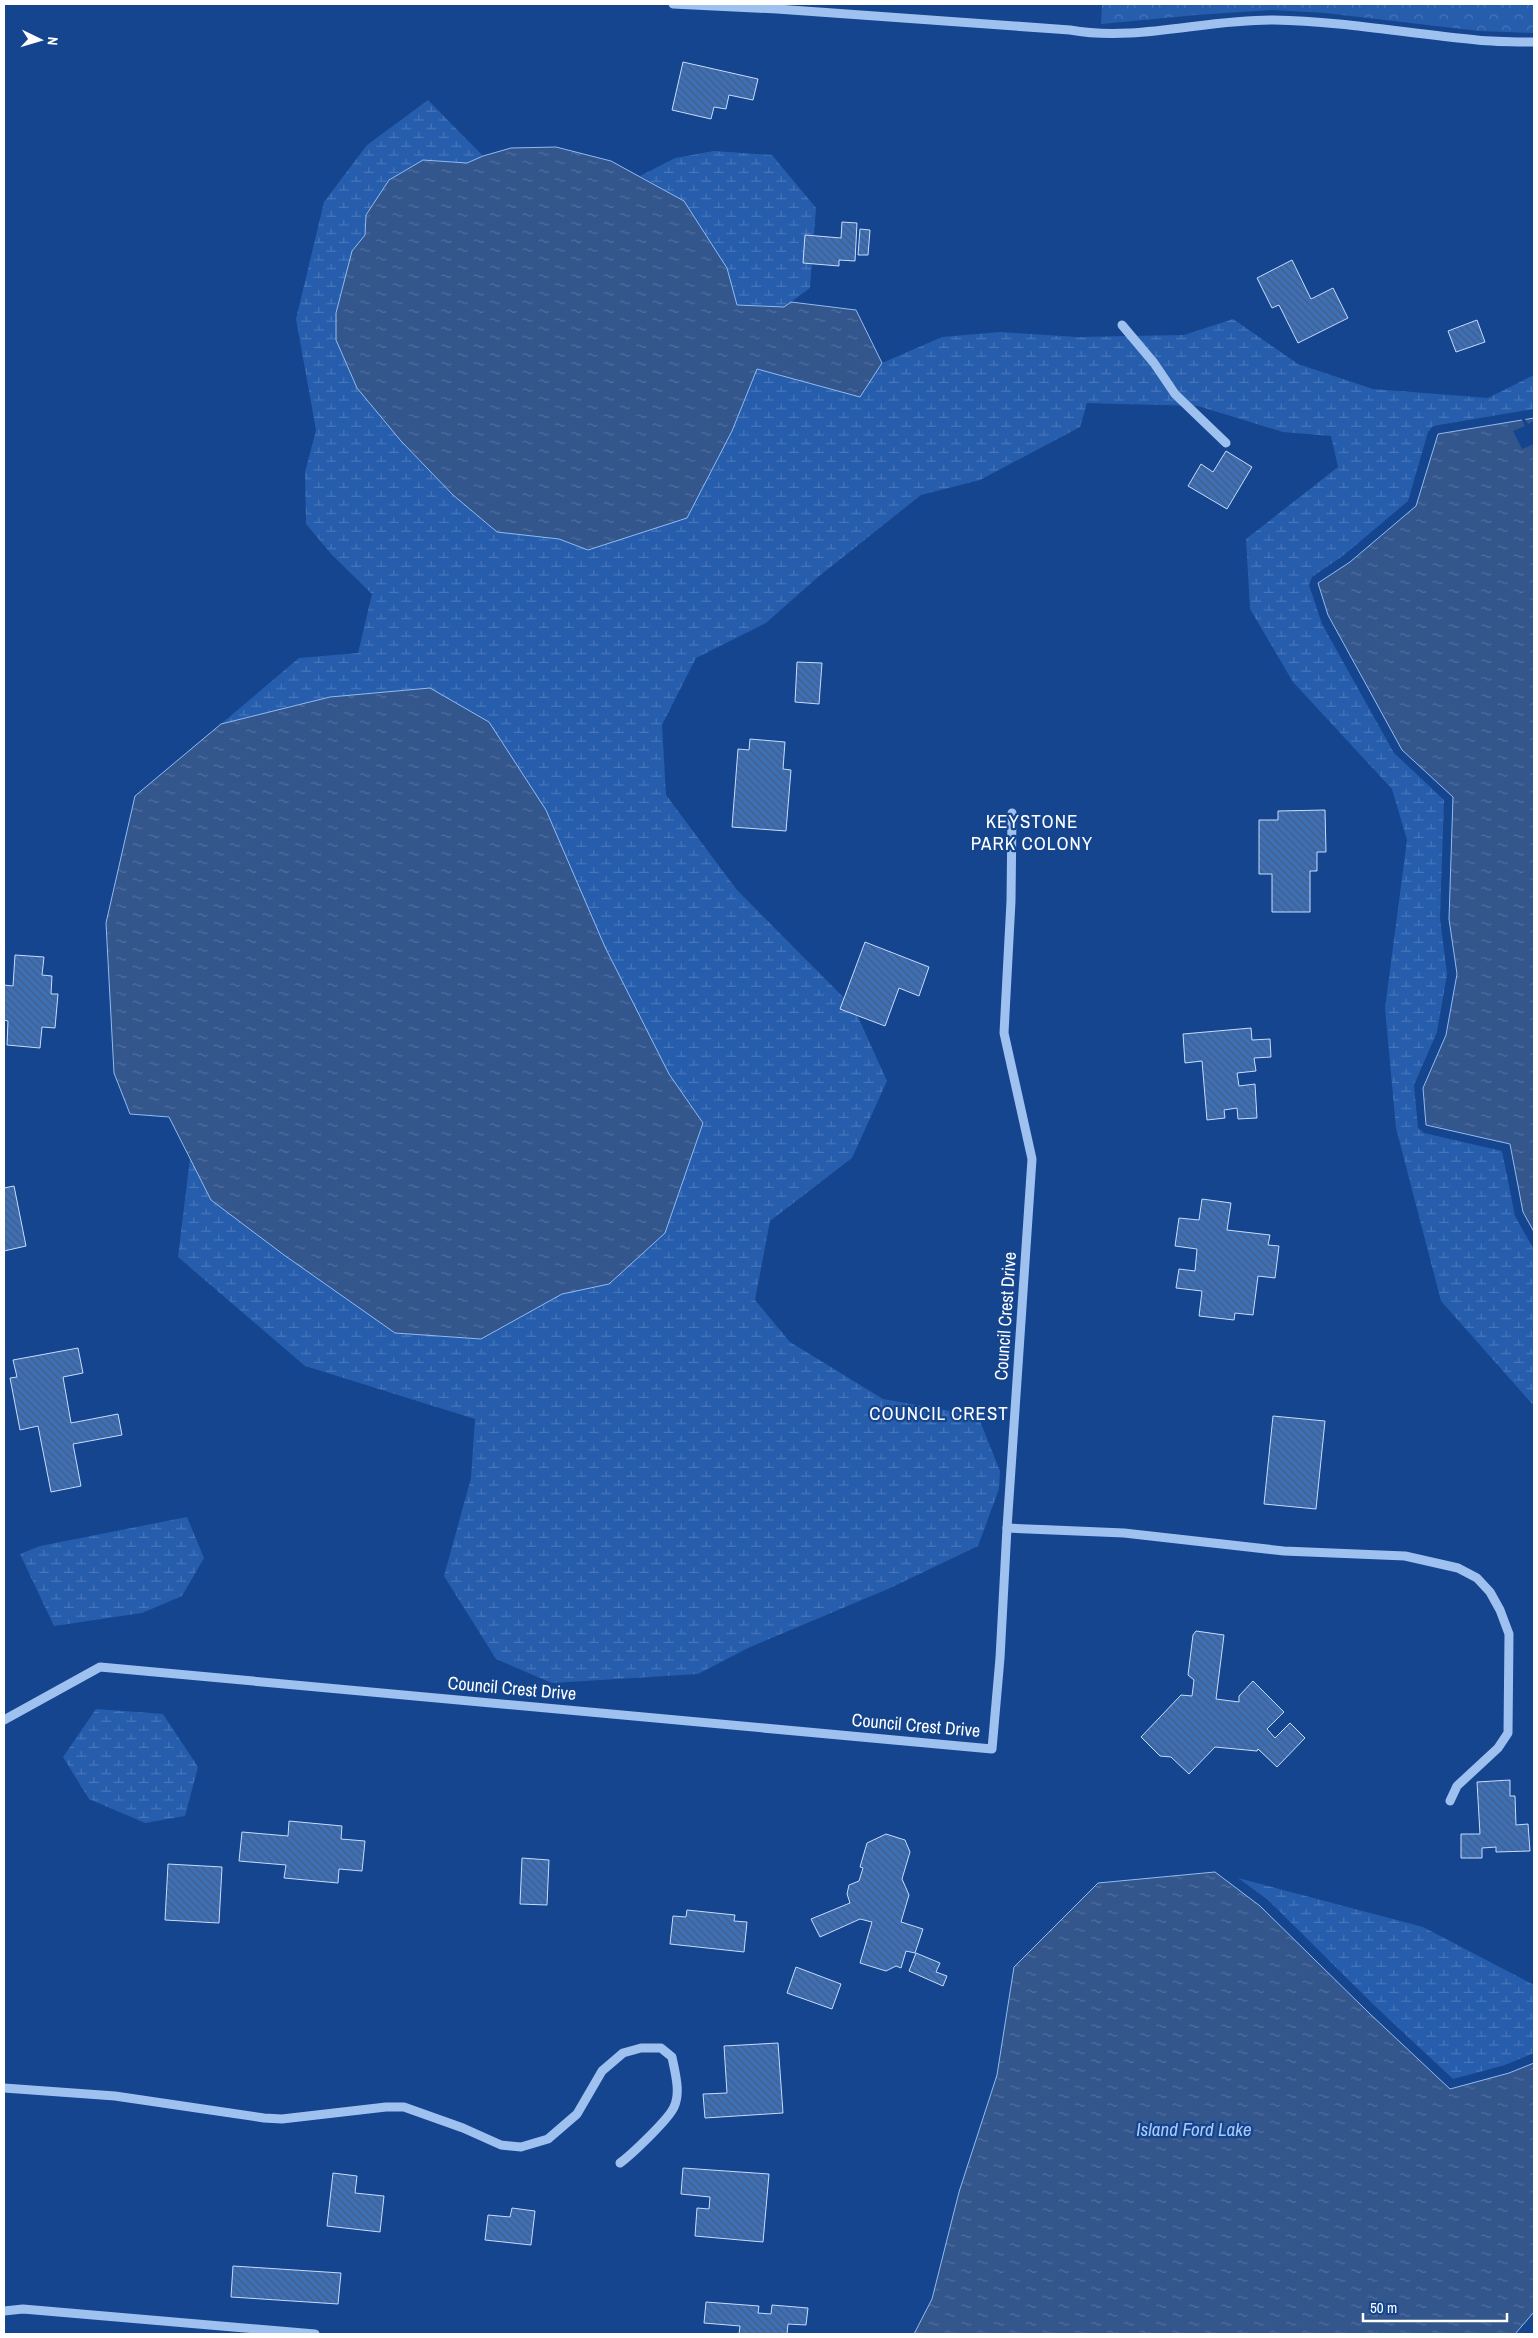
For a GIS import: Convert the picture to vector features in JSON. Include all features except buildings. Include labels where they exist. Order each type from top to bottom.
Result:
[{"type":"street","points":[[673,4],[777,9],[1070,30],[1092,34],[1272,20],[1323,23],[1478,40],[1534,42]]},
{"type":"street","points":[[1122,325],[1154,363],[1175,394],[1226,443]]},
{"type":"street","name":"Council Crest Drive","points":[[4,1720],[100,1667],[992,1748],[1000,1662],[1007,1528],[1032,1160],[1004,1033],[1011,901],[1012,813]]},
{"type":"street","points":[[1007,1528],[1124,1533],[1284,1551],[1405,1556],[1458,1568],[1477,1578],[1490,1592],[1500,1610],[1509,1634],[1508,1733],[1498,1748],[1457,1786],[1450,1801]]},
{"type":"street","points":[[4,2088],[115,2096],[282,2119],[386,2106],[404,2107],[463,2128],[501,2145],[521,2147],[548,2139],[577,2114],[602,2071],[623,2053],[641,2048],[661,2048],[672,2058],[678,2088],[674,2108],[632,2154],[620,2163]]},
{"type":"street","points":[[4,2312],[23,2310],[315,2334]]},
{"type":"green space","points":[[1102,4],[1534,4],[1534,33],[1479,31],[1325,13],[1273,10],[1101,24]]},
{"type":"green space","points":[[428,100],[483,156],[467,163],[423,160],[366,215],[365,235],[352,251],[357,388],[401,441],[453,495],[497,532],[559,539],[588,550],[732,431],[757,369],[860,397],[882,363],[942,337],[1000,332],[1077,337],[1184,335],[1233,319],[1298,364],[1373,389],[1488,398],[1534,375],[1534,409],[1433,426],[1428,432],[1408,501],[1344,555],[1312,577],[1309,585],[1322,624],[1394,753],[1444,800],[1440,918],[1447,974],[1437,1032],[1414,1085],[1418,1128],[1424,1133],[1502,1151],[1515,1216],[1534,1250],[1534,1406],[1441,1301],[1396,1128],[1385,1008],[1407,840],[1392,789],[1293,682],[1250,609],[1246,539],[1338,467],[1331,436],[1283,432],[1198,406],[1087,403],[1080,427],[980,480],[921,495],[818,577],[766,623],[696,658],[662,725],[666,795],[737,890],[854,1008],[887,1081],[852,1158],[770,1221],[755,1300],[790,1342],[883,1399],[978,1416],[1000,1471],[999,1489],[978,1546],[888,1589],[748,1648],[698,1674],[552,1683],[496,1659],[444,1576],[471,1478],[475,1419],[305,1366],[178,1257],[190,1158],[211,1200],[284,1255],[395,1333],[481,1339],[562,1294],[609,1284],[703,1124],[669,1074],[605,947],[546,810],[430,688],[330,697],[221,724],[299,658],[358,653],[372,594],[332,555],[306,524],[305,472],[316,430],[296,319],[324,202],[367,145]]},
{"type":"green space","points":[[714,151],[772,155],[816,208],[810,288],[784,307],[737,305],[727,268],[684,201],[640,176],[675,158]]},
{"type":"green space","points":[[187,1517],[204,1558],[182,1596],[142,1613],[54,1626],[20,1554],[40,1546]]},
{"type":"green space","points":[[96,1709],[163,1714],[198,1767],[185,1816],[145,1823],[89,1799],[63,1757]]},
{"type":"green space","points":[[1238,1878],[1423,1927],[1534,1985],[1534,2053],[1505,2065],[1453,2079],[1376,2007],[1268,1900]]},
{"type":"water","points":[[556,147],[611,161],[684,201],[727,268],[737,305],[784,307],[791,302],[856,310],[882,363],[860,397],[757,369],[732,431],[687,518],[588,550],[559,539],[497,532],[453,495],[401,441],[357,388],[336,340],[336,313],[352,251],[365,235],[366,215],[389,180],[423,160],[467,163],[511,148]]},
{"type":"water","points":[[1534,418],[1534,1232],[1523,1212],[1510,1144],[1426,1125],[1423,1088],[1446,1035],[1457,974],[1449,919],[1453,797],[1402,750],[1328,615],[1318,583],[1350,562],[1416,506],[1438,434]]},
{"type":"water","points":[[430,688],[489,722],[546,810],[605,947],[669,1074],[703,1123],[665,1233],[609,1284],[562,1294],[481,1339],[395,1333],[284,1255],[211,1200],[169,1117],[130,1114],[114,1073],[106,923],[135,796],[221,724],[330,697]]},
{"type":"water","name":"Island Ford Lake","points":[[1215,1872],[1260,1906],[1450,2089],[1509,2073],[1534,2063],[1534,2312],[1515,2334],[914,2334],[932,2299],[959,2192],[997,2075],[1014,1967],[1098,1883]]},
{"type":"pier","points":[[1524,417],[1528,424],[1534,421],[1534,444],[1522,449],[1513,431],[1525,426],[1521,418]]},
{"type":"district","name":"KEYSTONE PARK COLONY","points":[[1032,832]]},
{"type":"district","name":"COUNCIL CREST","points":[[939,1413]]}]
